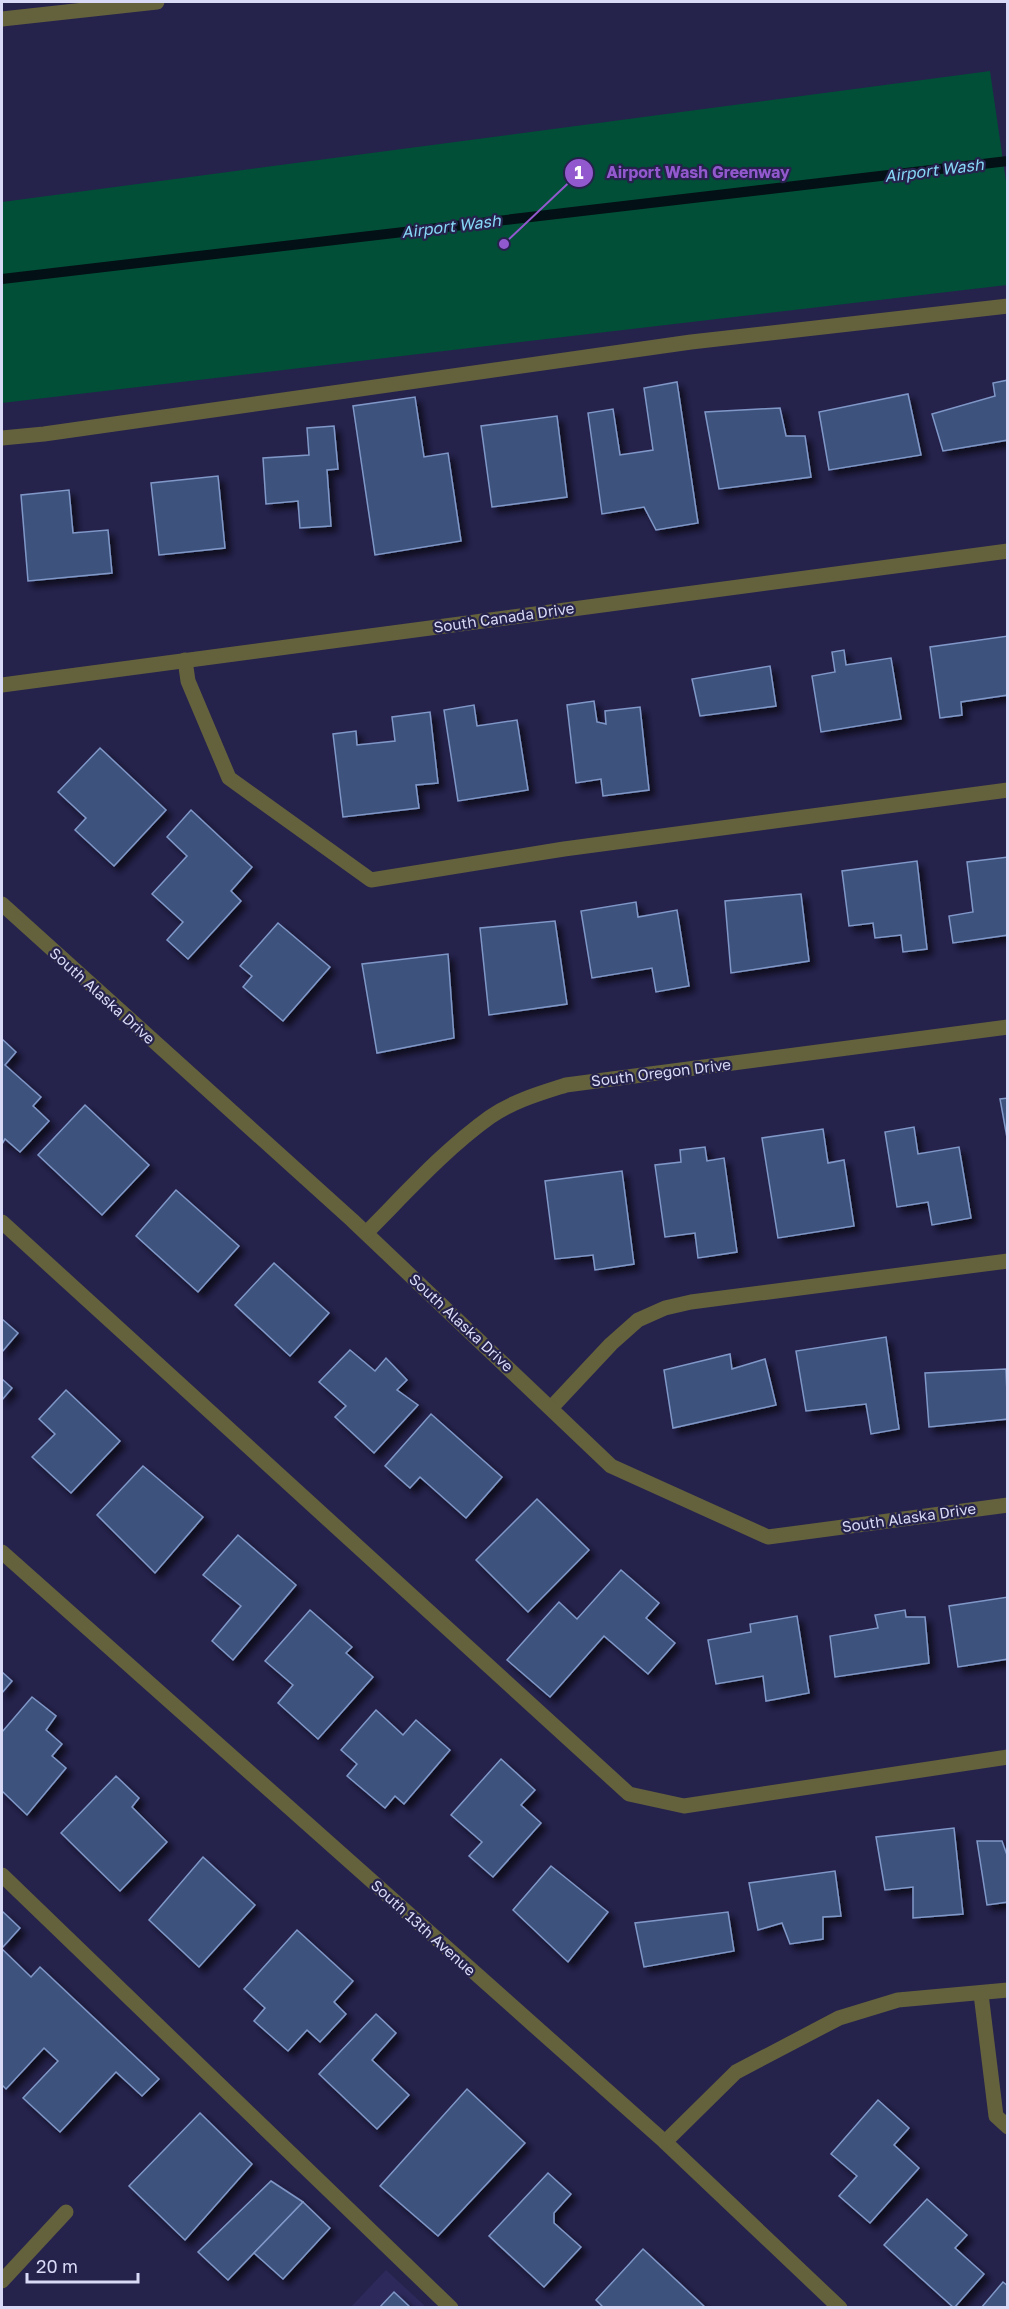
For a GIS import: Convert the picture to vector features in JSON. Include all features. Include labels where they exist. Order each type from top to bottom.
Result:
[{"type":"street","points":[[2,19],[157,2]]},
{"type":"street","points":[[2,438],[44,434],[692,342],[1008,306]]},
{"type":"street","name":"South Canada Drive","points":[[2,685],[1008,551]]},
{"type":"street","points":[[185,660],[188,681],[229,778],[371,880],[564,849],[1008,790]]},
{"type":"street","name":"South Alaska Drive","points":[[2,904],[366,1233],[610,1466],[768,1537],[1008,1505]]},
{"type":"street","name":"South Oregon Drive","points":[[366,1233],[444,1155],[492,1116],[527,1098],[566,1085],[1008,1027]]},
{"type":"street","points":[[2,1222],[629,1794],[684,1806],[1008,1757]]},
{"type":"street","points":[[551,1408],[611,1344],[638,1320],[665,1308],[691,1302],[1008,1261]]},
{"type":"street","name":"South 13th Avenue","points":[[2,1552],[665,2142],[840,2307]]},
{"type":"street","points":[[2,1875],[451,2307]]},
{"type":"street","points":[[665,2142],[736,2072],[838,2018],[898,2000],[1008,1990]]},
{"type":"street","points":[[981,1994],[996,2116],[1008,2127]]},
{"type":"street","points":[[2,2280],[66,2212]]},
{"type":"shaded area","points":[[386,2270],[426,2307],[350,2308]]},
{"type":"green space","points":[[990,71],[1007,188],[1007,285],[2,403],[2,202]]},
{"type":"building","points":[[1008,380],[1008,440],[943,451],[932,414],[995,396],[993,383]]},
{"type":"building","points":[[677,382],[698,523],[656,530],[644,507],[602,514],[588,413],[613,409],[620,455],[653,450],[644,388]]},
{"type":"building","points":[[908,394],[921,455],[829,470],[819,412]]},
{"type":"building","points":[[415,397],[424,457],[448,453],[461,541],[375,555],[353,406]]},
{"type":"building","points":[[780,408],[786,436],[805,436],[811,477],[719,489],[705,412]]},
{"type":"building","points":[[557,416],[567,497],[492,507],[481,426]]},
{"type":"building","points":[[334,426],[338,469],[327,470],[331,526],[300,528],[298,501],[266,504],[263,458],[309,455],[307,428]]},
{"type":"building","points":[[218,476],[225,548],[159,555],[151,483]]},
{"type":"building","points":[[69,490],[73,533],[108,530],[112,573],[28,581],[21,495]]},
{"type":"building","points":[[1008,636],[1008,695],[961,702],[962,715],[940,718],[930,647]]},
{"type":"building","points":[[844,650],[846,665],[891,658],[901,719],[821,732],[812,676],[835,672],[832,652]]},
{"type":"building","points":[[770,666],[776,706],[700,716],[692,679]]},
{"type":"building","points":[[594,701],[597,722],[606,724],[605,711],[640,707],[649,790],[603,796],[601,779],[576,783],[567,705]]},
{"type":"building","points":[[474,705],[477,726],[517,720],[528,790],[458,801],[444,710]]},
{"type":"building","points":[[430,712],[438,783],[416,785],[419,808],[343,817],[333,734],[356,731],[357,745],[395,741],[392,717]]},
{"type":"building","points":[[100,748],[166,810],[114,866],[75,830],[86,818],[58,792]]},
{"type":"building","points":[[191,810],[252,867],[231,891],[241,901],[188,959],[167,940],[183,922],[152,894],[187,856],[167,837]]},
{"type":"building","points":[[1008,857],[1008,935],[953,943],[949,916],[973,912],[967,862]]},
{"type":"building","points":[[917,861],[927,949],[903,952],[901,935],[875,938],[873,923],[849,926],[842,871]]},
{"type":"building","points":[[801,894],[809,961],[731,973],[725,901]]},
{"type":"building","points":[[636,902],[638,917],[677,910],[689,986],[656,992],[652,968],[592,978],[581,911]]},
{"type":"building","points":[[555,921],[567,1004],[489,1015],[480,928]]},
{"type":"building","points":[[278,923],[330,967],[283,1021],[243,987],[252,976],[240,966]]},
{"type":"building","points":[[448,954],[454,1038],[377,1053],[362,964]]},
{"type":"building","points":[[2,1039],[16,1052],[5,1065],[41,1097],[33,1106],[49,1121],[20,1152],[5,1139],[2,1144]]},
{"type":"building","points":[[1008,1098],[1008,1143],[1000,1099]]},
{"type":"building","points":[[85,1105],[149,1165],[102,1215],[38,1155]]},
{"type":"building","points":[[914,1127],[918,1154],[959,1147],[971,1218],[932,1225],[928,1202],[897,1207],[885,1132]]},
{"type":"building","points":[[823,1129],[828,1163],[844,1160],[854,1226],[778,1238],[762,1138]]},
{"type":"building","points":[[705,1147],[707,1161],[724,1158],[737,1252],[698,1258],[695,1233],[665,1237],[655,1165],[681,1162],[680,1150]]},
{"type":"building","points":[[622,1171],[634,1264],[595,1270],[593,1255],[555,1259],[545,1181]]},
{"type":"building","points":[[176,1190],[239,1246],[198,1292],[136,1236]]},
{"type":"building","points":[[274,1263],[329,1313],[290,1356],[235,1305]]},
{"type":"building","points":[[2,1319],[18,1333],[2,1352]]},
{"type":"building","points":[[886,1337],[899,1429],[871,1434],[866,1404],[806,1411],[796,1351]]},
{"type":"building","points":[[350,1350],[375,1371],[386,1358],[407,1380],[397,1390],[418,1405],[374,1453],[335,1417],[346,1406],[319,1382]]},
{"type":"building","points":[[730,1354],[732,1369],[765,1359],[776,1405],[673,1428],[664,1370]]},
{"type":"building","points":[[1006,1369],[1008,1419],[929,1427],[925,1373]]},
{"type":"building","points":[[2,1379],[12,1388],[2,1400]]},
{"type":"building","points":[[66,1390],[120,1441],[71,1493],[32,1457],[55,1434],[39,1419]]},
{"type":"building","points":[[431,1414],[502,1477],[466,1518],[420,1477],[410,1488],[385,1466]]},
{"type":"building","points":[[143,1466],[203,1517],[155,1573],[97,1515]]},
{"type":"building","points":[[537,1499],[589,1550],[528,1612],[476,1560]]},
{"type":"building","points":[[238,1535],[296,1585],[233,1660],[212,1641],[241,1606],[203,1575]]},
{"type":"building","points":[[621,1570],[659,1603],[646,1618],[675,1643],[648,1674],[604,1636],[550,1697],[507,1660],[559,1602],[577,1619]]},
{"type":"building","points":[[1008,1597],[1008,1659],[958,1667],[949,1606]]},
{"type":"building","points":[[310,1610],[352,1647],[346,1653],[373,1677],[318,1739],[278,1703],[293,1685],[265,1661]]},
{"type":"building","points":[[905,1610],[906,1617],[925,1617],[929,1663],[835,1677],[830,1636],[878,1628],[875,1615]]},
{"type":"building","points":[[797,1616],[809,1693],[766,1701],[763,1676],[716,1684],[708,1640],[751,1632],[750,1624]]},
{"type":"building","points":[[2,1672],[12,1681],[2,1693]]},
{"type":"building","points":[[32,1697],[56,1716],[46,1730],[62,1744],[52,1756],[66,1768],[27,1815],[2,1791],[2,1732]]},
{"type":"building","points":[[376,1710],[403,1735],[416,1720],[450,1750],[404,1804],[395,1796],[385,1808],[347,1776],[357,1764],[341,1750]]},
{"type":"building","points":[[501,1759],[535,1790],[521,1805],[541,1823],[493,1877],[469,1856],[482,1842],[451,1815]]},
{"type":"building","points":[[116,1776],[139,1798],[132,1807],[167,1842],[120,1891],[61,1833]]},
{"type":"building","points":[[954,1828],[963,1914],[913,1918],[913,1887],[885,1890],[876,1837]]},
{"type":"building","points":[[977,1841],[1002,1841],[1008,1858],[1008,1902],[987,1905]]},
{"type":"building","points":[[203,1857],[255,1905],[199,1967],[149,1920]]},
{"type":"building","points":[[551,1866],[608,1912],[568,1962],[513,1910]]},
{"type":"building","points":[[835,1871],[841,1916],[823,1917],[823,1939],[790,1944],[782,1923],[758,1930],[749,1883]]},
{"type":"building","points":[[2,1911],[20,1928],[2,1948]]},
{"type":"building","points":[[728,1912],[734,1951],[644,1967],[635,1923]]},
{"type":"building","points":[[297,1930],[353,1981],[334,2002],[346,2014],[320,2042],[307,2030],[288,2051],[254,2021],[265,2008],[244,1989]]},
{"type":"building","points":[[2,1949],[31,1977],[40,1967],[159,2079],[142,2096],[116,2072],[60,2132],[23,2098],[58,2061],[44,2048],[6,2089],[2,2085]]},
{"type":"building","points":[[376,2014],[396,2033],[372,2060],[409,2095],[377,2129],[319,2074]]},
{"type":"building","points":[[467,2089],[525,2143],[438,2236],[380,2186]]},
{"type":"building","points":[[878,2100],[909,2128],[894,2145],[919,2168],[870,2223],[839,2196],[857,2176],[831,2154]]},
{"type":"building","points":[[200,2113],[252,2164],[185,2240],[129,2186]]},
{"type":"building","points":[[548,2173],[571,2194],[554,2213],[554,2223],[581,2247],[544,2287],[489,2236]]},
{"type":"building","points":[[271,2181],[303,2202],[228,2280],[198,2252]]},
{"type":"building","points":[[927,2199],[967,2235],[955,2248],[984,2274],[954,2308],[884,2245]]},
{"type":"building","points":[[303,2202],[330,2228],[283,2279],[254,2253]]},
{"type":"building","points":[[643,2249],[706,2308],[604,2308],[596,2300]]},
{"type":"building","points":[[1003,2282],[1008,2286],[1008,2308],[981,2308]]},
{"type":"building","points":[[394,2292],[411,2308],[379,2308]]},
{"type":"waterway","name":"Airport Wash","points":[[2,279],[1008,161]]},
{"type":"place","name":"Airport Wash Greenway","points":[[504,244]]}]
